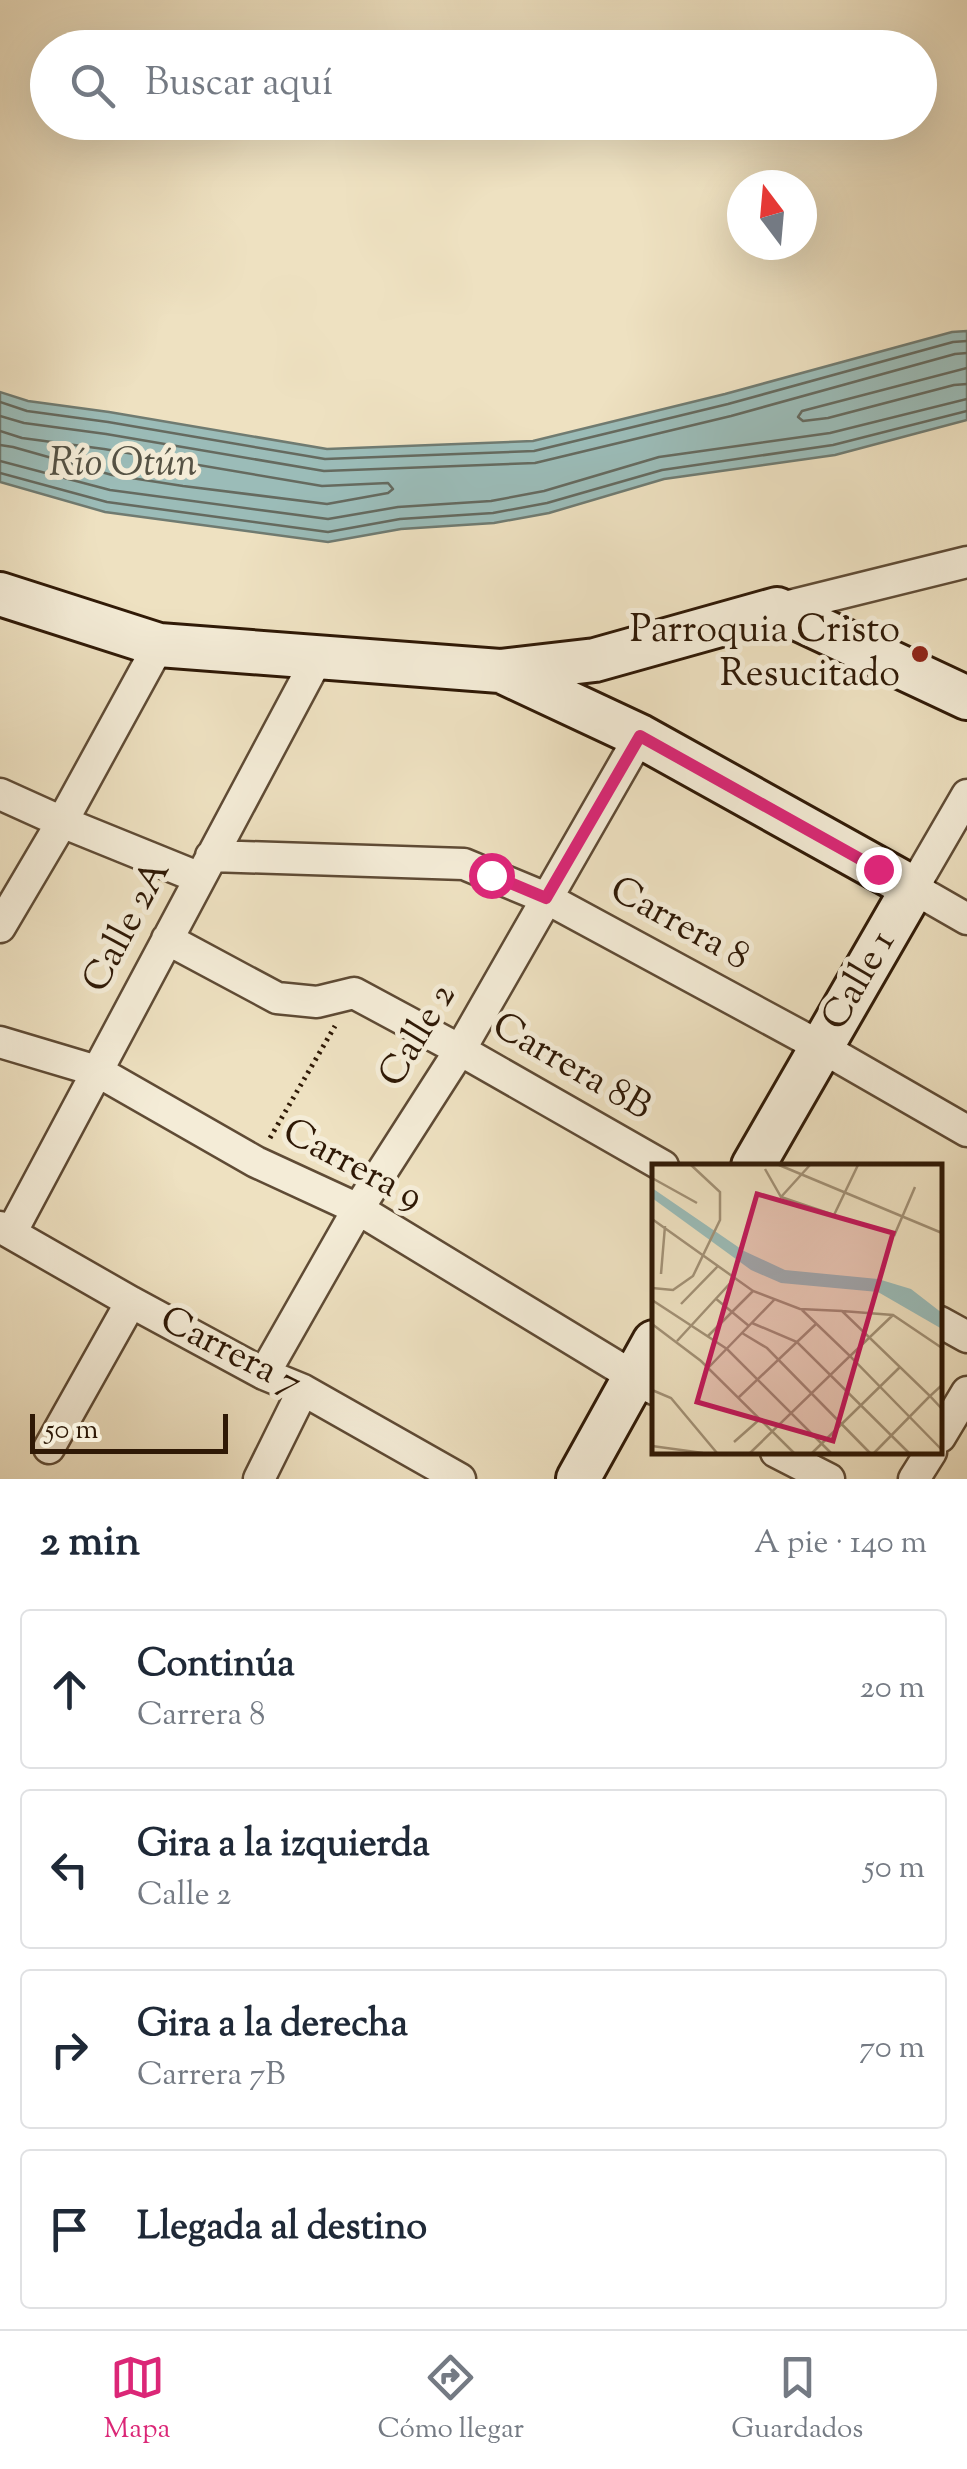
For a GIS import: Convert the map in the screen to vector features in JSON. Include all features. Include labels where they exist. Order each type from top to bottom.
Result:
[{"type":"main road","points":[[4,605],[159,646],[500,671],[595,660],[778,609],[967,698]]},
{"type":"main road","points":[[500,671],[640,736],[913,888]]},
{"type":"main road","name":"Calle 1","points":[[754,1164],[913,888]]},
{"type":"main road","points":[[578,1479],[644,1384],[652,1350]]},
{"type":"street","points":[[778,609],[967,562]]},
{"type":"street","points":[[0,928],[159,646]]},
{"type":"street","name":"Calle 2A","points":[[6,1230],[98,1071],[316,658]]},
{"type":"street","name":"Calle 2","points":[[264,1374],[358,1209],[460,1050],[640,736]]},
{"type":"street","points":[[0,794],[62,822],[205,867]]},
{"type":"street","name":"Calle 1","points":[[913,888],[967,795]]},
{"type":"street","name":"Carrera 8","points":[[205,867],[464,864],[546,898],[967,1131]]},
{"type":"street","points":[[913,888],[967,919]]},
{"type":"street","points":[[167,939],[276,998],[317,1002],[354,993]]},
{"type":"street","name":"Carrera 8B","points":[[354,993],[660,1164]]},
{"type":"street","name":"Carrera 9","points":[[0,1042],[98,1071],[256,1162],[358,1209],[644,1384]]},
{"type":"street","name":"Carrera 7","points":[[6,1230],[130,1302],[264,1374],[303,1390],[446,1476]]},
{"type":"street","points":[[49,1448],[130,1302]]},
{"type":"street","points":[[942,1323],[967,1337]]},
{"type":"street","points":[[258,1479],[303,1390]]},
{"type":"street","points":[[942,1434],[967,1392]]},
{"type":"street","points":[[780,1454],[829,1479]]},
{"type":"street","points":[[914,1479],[930,1454]]},
{"type":"path","points":[[256,1162],[354,993]]},
{"type":"water","name":"Río Otún","points":[[967,331],[967,420],[835,455],[664,479],[549,513],[494,523],[401,529],[328,542],[105,512],[0,482],[0,392],[28,401],[327,449],[533,441]]},
{"type":"place","name":"Parroquia Cristo Resucitado","points":[[920,654]]},
{"type":"route","points":[[491,875],[546,898],[640,736],[878,869]]}]
